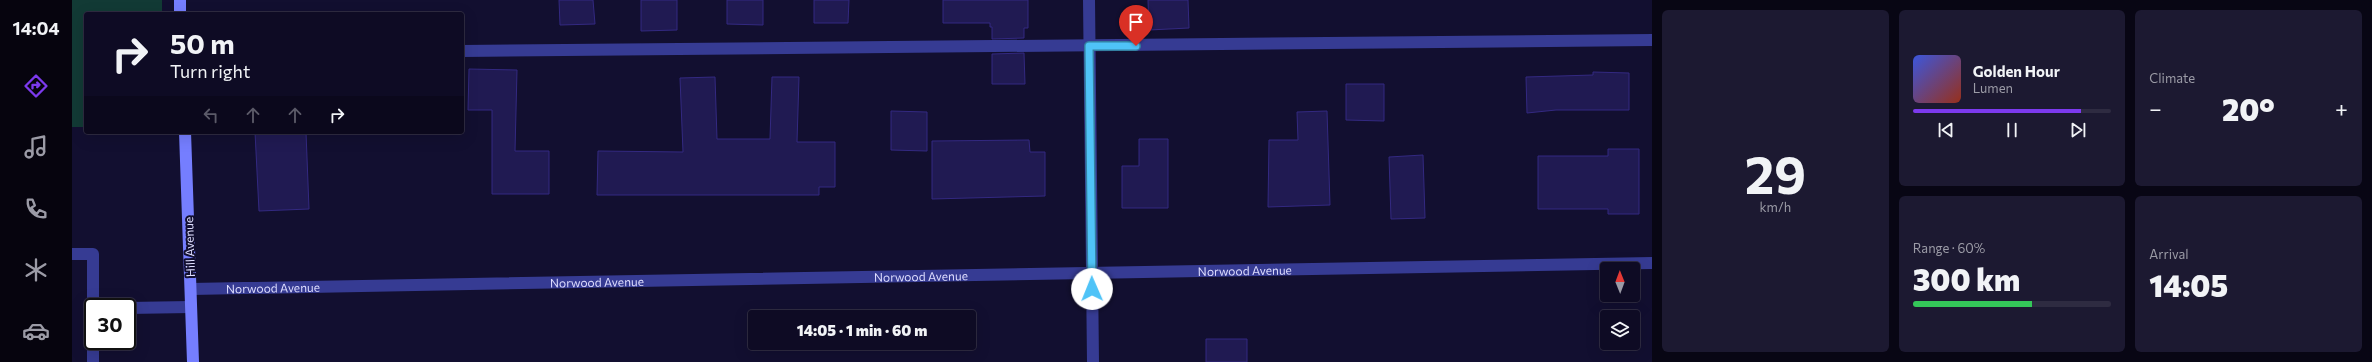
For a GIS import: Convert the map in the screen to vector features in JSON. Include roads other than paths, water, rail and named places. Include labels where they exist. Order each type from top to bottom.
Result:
[{"type":"street","points":[[180,0],[180,12]]},
{"type":"street","points":[[1089,0],[1093,362]]},
{"type":"street","points":[[464,51],[1652,40]]},
{"type":"street","name":"Hill Avenue","points":[[185,134],[193,362]]},
{"type":"street","points":[[72,254],[92,254],[93,298]]},
{"type":"street","name":"Norwood Avenue","points":[[191,289],[1652,263]]},
{"type":"street","points":[[136,308],[191,307]]},
{"type":"street","points":[[93,350],[93,362]]}]
